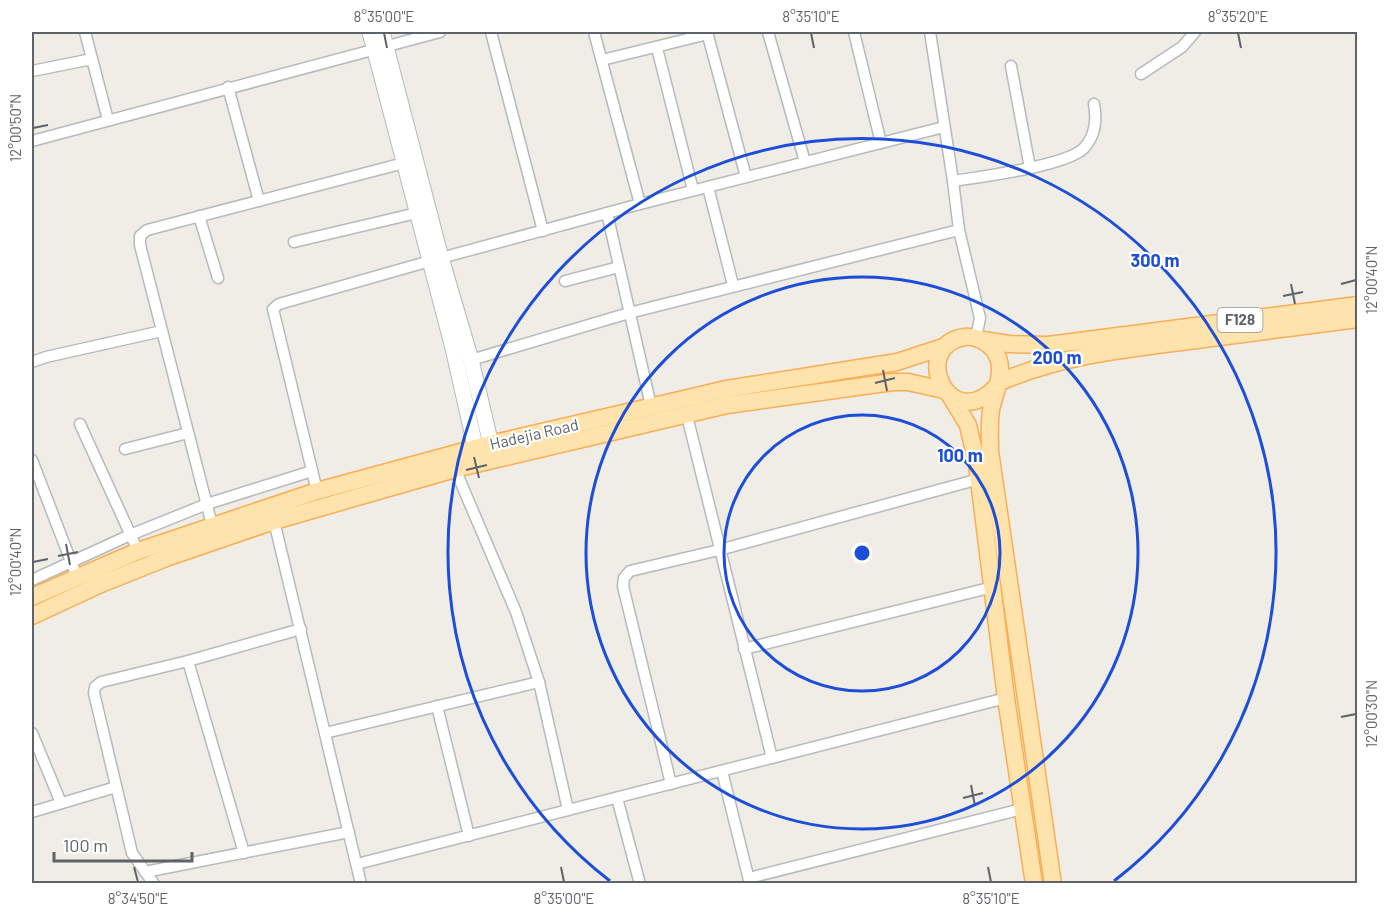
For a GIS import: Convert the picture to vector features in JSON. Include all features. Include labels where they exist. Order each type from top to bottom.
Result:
[{"type":"main road","name":"F128","points":[[946,346],[965,337],[1009,344],[1048,345],[1358,305]]},
{"type":"main road","name":"F128","points":[[947,393],[963,401],[976,401],[987,396],[997,385],[1032,369],[1058,362],[1155,346],[1358,319]]},
{"type":"main road","points":[[979,339],[990,345],[997,353],[1000,363],[1001,373],[991,412],[990,452],[1053,884]]},
{"type":"main road","points":[[946,346],[937,363],[936,372],[968,425],[979,479],[1006,698],[1034,884]]},
{"type":"main road","name":"Hadejia Road","points":[[32,616],[101,584],[166,558],[274,521],[455,469],[485,453],[651,406],[726,389],[897,362],[946,346]]},
{"type":"main road","name":"Hadejia Road","points":[[33,586],[74,569],[138,551],[317,491],[485,453],[687,416],[727,405],[893,382],[908,382],[947,393]]},
{"type":"street","points":[[85,32],[108,120]]},
{"type":"street","points":[[370,32],[381,41],[435,260],[453,348],[485,453]]},
{"type":"street","points":[[32,141],[228,87],[381,41],[440,32]]},
{"type":"street","points":[[491,32],[543,231]]},
{"type":"street","points":[[594,32],[640,204]]},
{"type":"street","points":[[768,32],[805,162]]},
{"type":"street","points":[[854,32],[881,143]]},
{"type":"street","points":[[930,32],[959,230],[980,318],[979,339]]},
{"type":"street","points":[[1141,74],[1182,47],[1195,32]]},
{"type":"street","points":[[602,60],[657,48],[707,33],[746,177]]},
{"type":"street","points":[[381,41],[404,163],[417,213],[471,360],[485,453]]},
{"type":"street","points":[[657,48],[693,190]]},
{"type":"street","points":[[32,71],[92,59]]},
{"type":"street","points":[[1011,66],[1030,168]]},
{"type":"street","points":[[228,87],[259,201]]},
{"type":"street","points":[[953,181],[1030,168],[1055,161],[1083,149],[1095,133],[1094,104]]},
{"type":"street","points":[[317,491],[273,309],[279,304],[640,204],[944,127]]},
{"type":"street","points":[[212,525],[140,245],[141,236],[147,230],[404,163]]},
{"type":"street","points":[[708,187],[733,285]]},
{"type":"street","points":[[294,242],[417,213]]},
{"type":"street","points":[[607,213],[651,406]]},
{"type":"street","points":[[199,216],[218,278]]},
{"type":"street","points":[[471,360],[733,285],[959,230]]},
{"type":"street","points":[[565,281],[619,267]]},
{"type":"street","points":[[32,362],[162,331]]},
{"type":"street","points":[[687,416],[772,758]]},
{"type":"street","points":[[80,424],[138,551]]},
{"type":"street","points":[[125,449],[188,433]]},
{"type":"street","points":[[32,460],[74,569],[130,535],[207,504],[312,471]]},
{"type":"street","points":[[455,469],[516,612],[538,682],[568,810]]},
{"type":"street","points":[[671,784],[623,586],[624,578],[630,571],[719,550],[979,479]]},
{"type":"street","points":[[274,521],[361,884]]},
{"type":"street","points":[[744,649],[993,587]]},
{"type":"street","points":[[154,884],[132,852],[94,693],[95,687],[101,682],[188,661],[300,629]]},
{"type":"street","points":[[188,661],[244,853]]},
{"type":"street","points":[[326,733],[538,682]]},
{"type":"street","points":[[357,864],[1006,698]]},
{"type":"street","points":[[437,706],[469,836]]},
{"type":"street","points":[[32,733],[61,803]]},
{"type":"street","points":[[722,771],[749,881],[1022,809]]},
{"type":"street","points":[[32,812],[116,787]]},
{"type":"street","points":[[617,798],[640,884]]},
{"type":"street","points":[[145,872],[349,832]]}]
